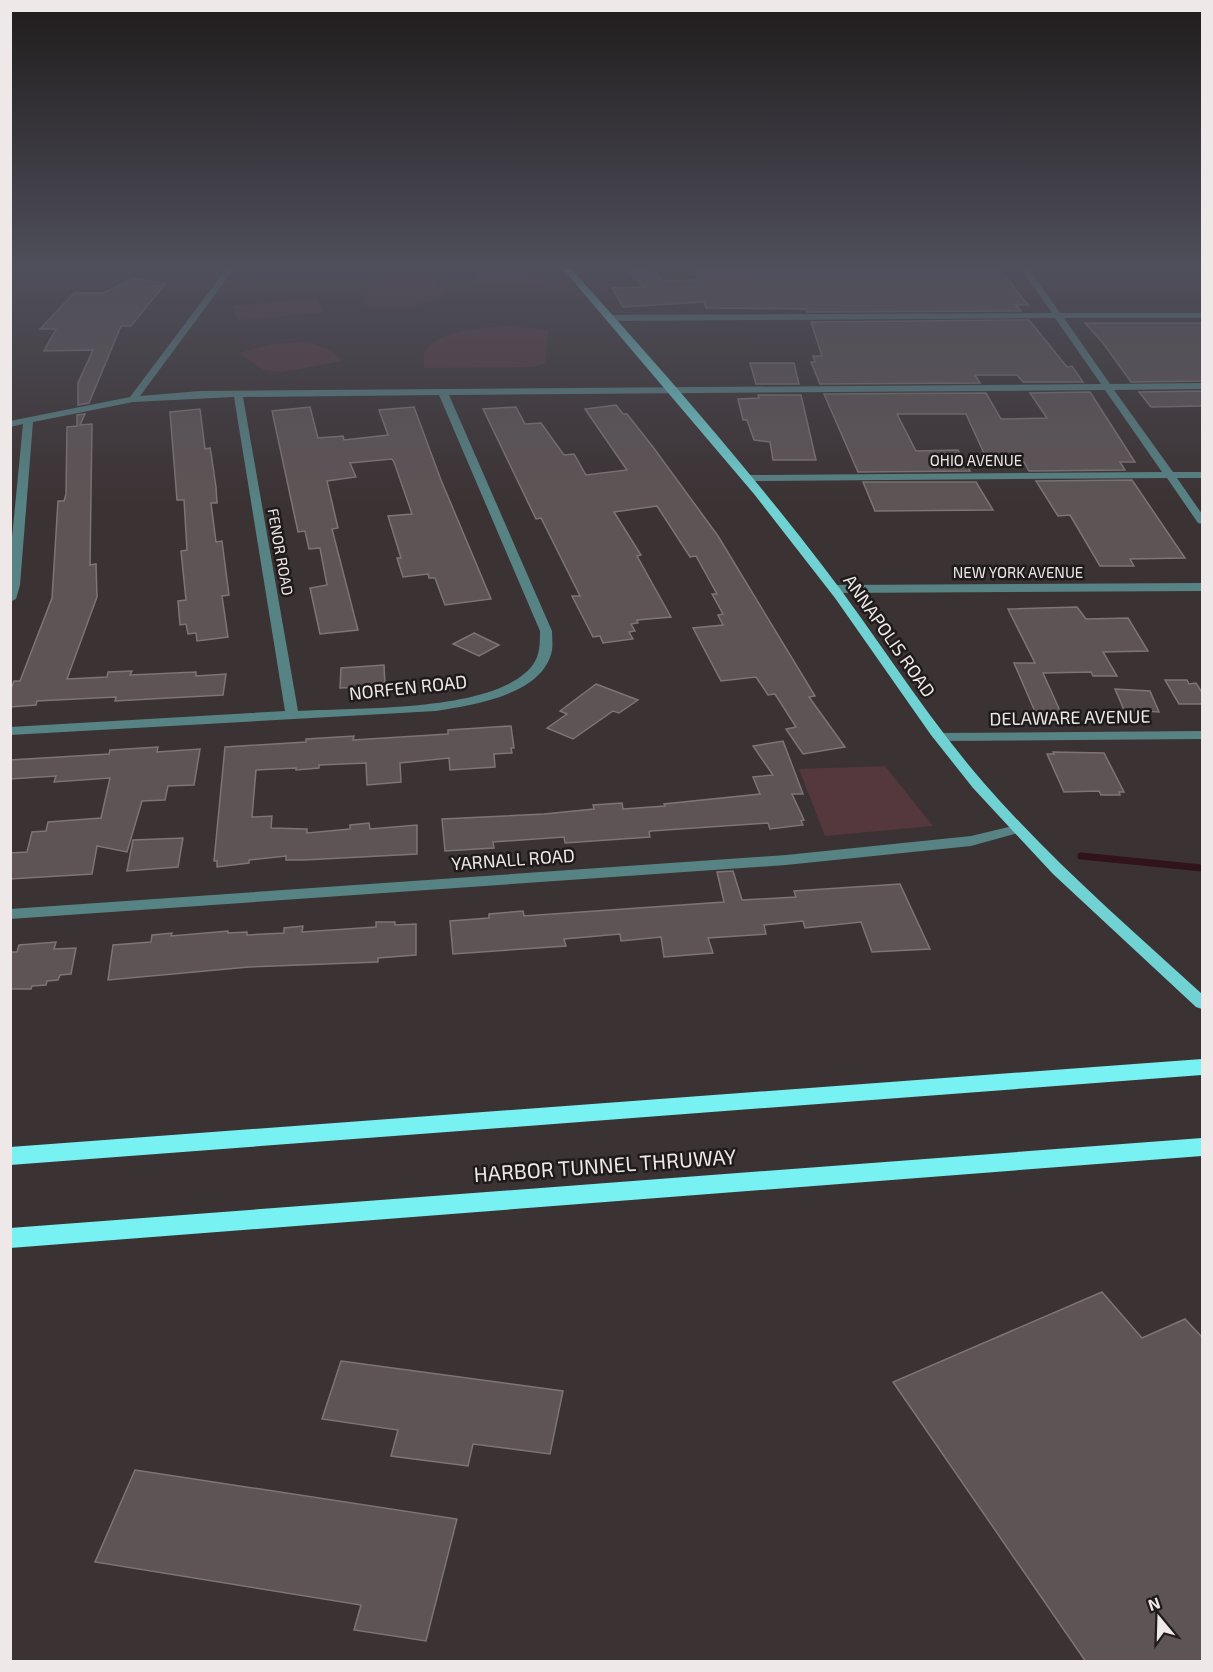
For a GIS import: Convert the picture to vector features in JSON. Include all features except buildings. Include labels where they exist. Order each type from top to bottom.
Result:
[{"type":"highway","points":[[10,1156],[1203,1067]]},
{"type":"highway","name":"HARBOR TUNNEL THRUWAY","points":[[10,1238],[1203,1147]]},
{"type":"main road","name":"ANNAPOLIS ROAD","points":[[637,347],[750,478],[834,589],[939,737],[1017,829],[1082,894],[1203,1003]]},
{"type":"street","points":[[133,399],[172,347]]},
{"type":"street","points":[[1081,347],[1203,521]]},
{"type":"street","points":[[10,424],[133,399],[175,395],[1203,386]]},
{"type":"street","name":"NORFEN ROAD","points":[[10,731],[436,707],[493,695],[535,673],[549,645],[546,631],[443,393]]},
{"type":"street","name":"FENOR ROAD","points":[[238,394],[292,715]]},
{"type":"street","points":[[10,599],[14,585],[28,420]]},
{"type":"street","name":"OHIO AVENUE","points":[[750,478],[1203,475]]},
{"type":"street","name":"NEW YORK AVENUE","points":[[834,589],[1203,587]]},
{"type":"street","name":"DELAWARE AVENUE","points":[[939,737],[1203,735]]},
{"type":"street","name":"YARNALL ROAD","points":[[10,914],[786,860],[971,841],[1017,829]]},
{"type":"shaded area","points":[[261,347],[324,347],[342,361],[282,372],[264,370],[239,353]]},
{"type":"shaded area","points":[[429,347],[546,347],[545,363],[533,367],[424,368],[425,352]]},
{"type":"shaded area","points":[[885,766],[933,826],[825,836],[799,769]]},
{"type":"waterway","points":[[1081,856],[1202,868]]}]
